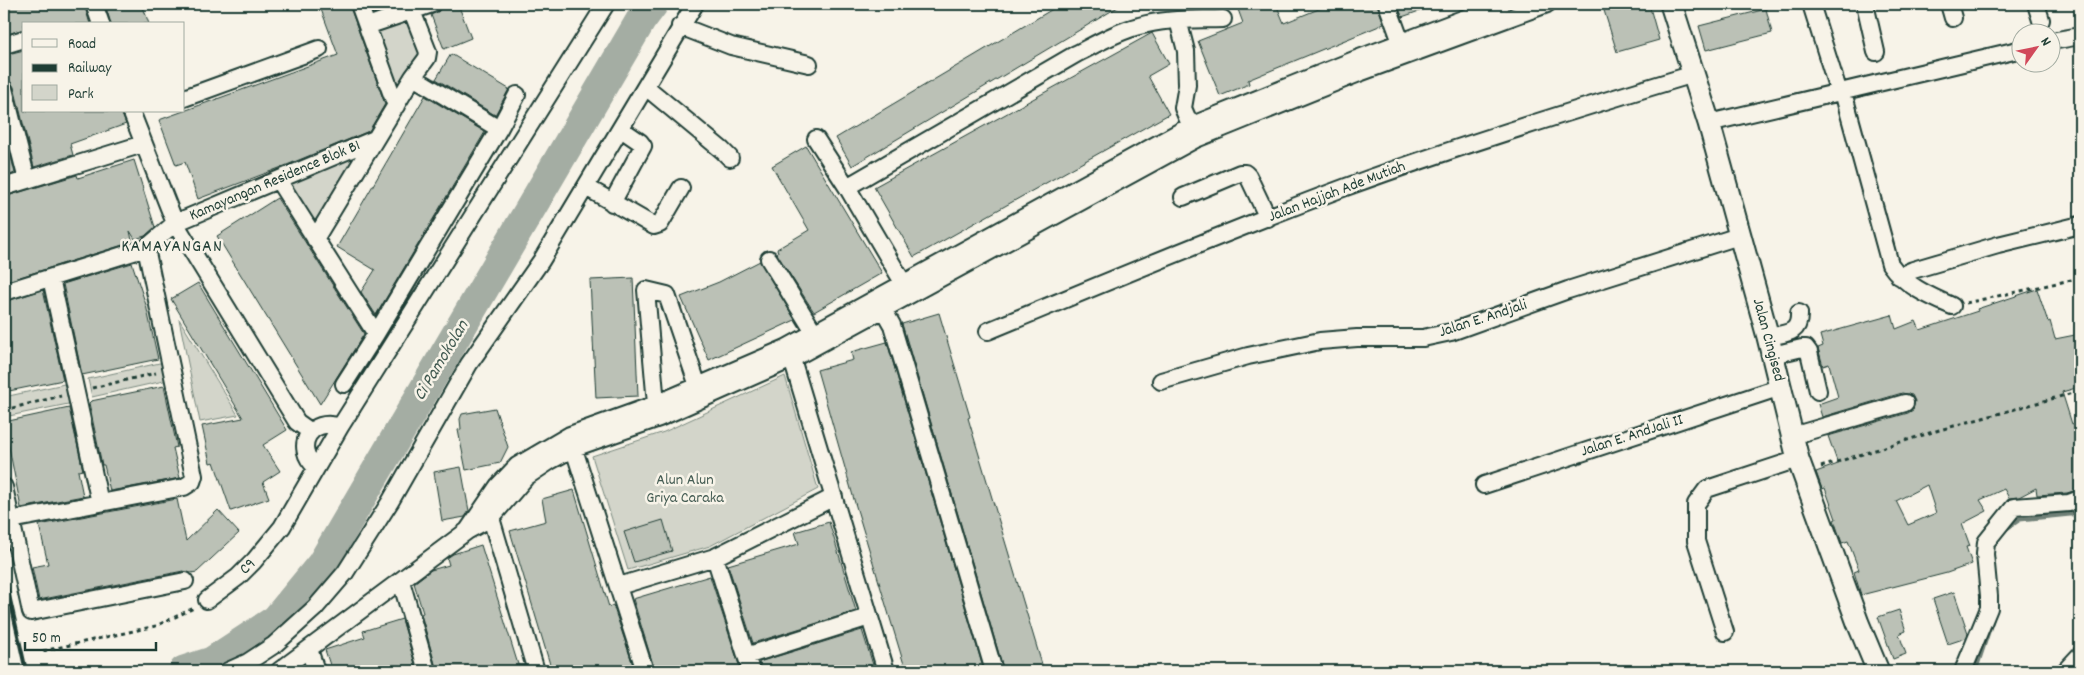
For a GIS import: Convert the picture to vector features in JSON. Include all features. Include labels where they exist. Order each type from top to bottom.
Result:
[{"type":"main road","name":"Jalan Cingised","points":[[1671,4],[1709,123],[1801,466],[1858,623],[1878,671]]},
{"type":"street","points":[[94,4],[100,22]]},
{"type":"street","points":[[359,4],[396,106]]},
{"type":"street","points":[[367,26],[432,4]]},
{"type":"street","name":"C9","points":[[208,600],[249,566],[282,527],[340,427],[606,4]]},
{"type":"street","points":[[228,671],[248,662],[274,645],[315,608],[345,573],[390,502],[470,364],[541,261],[646,87],[680,26],[695,4]]},
{"type":"street","points":[[1386,4],[1401,42]]},
{"type":"street","points":[[1356,66],[1401,42],[1502,4]]},
{"type":"street","points":[[1811,4],[1841,93],[1890,264],[1899,276],[1926,294],[1952,306]]},
{"type":"street","points":[[1865,4],[1876,52]]},
{"type":"street","points":[[2036,4],[2041,20]]},
{"type":"street","points":[[572,442],[659,418],[789,354],[1193,133],[1356,66],[1530,8]]},
{"type":"street","points":[[315,239],[375,139],[427,58],[428,52],[412,11]]},
{"type":"street","points":[[847,187],[1076,54],[1112,36],[1140,26],[1178,20],[1223,19]]},
{"type":"street","points":[[1178,20],[1186,51],[1186,85],[1183,108],[1193,133]]},
{"type":"street","points":[[680,26],[730,46],[810,64]]},
{"type":"street","points":[[2062,39],[2080,36]]},
{"type":"street","points":[[4,45],[22,40]]},
{"type":"street","points":[[185,98],[319,49]]},
{"type":"street","points":[[1709,123],[2012,51]]},
{"type":"street","name":"Jalan Hajjah Ade Mutiah","points":[[988,331],[1345,188],[1446,152],[1694,74]]},
{"type":"street","points":[[414,77],[499,128]]},
{"type":"street","points":[[646,87],[730,158]]},
{"type":"street","points":[[4,89],[27,180]]},
{"type":"street","points":[[344,384],[376,334],[517,95]]},
{"type":"street","points":[[138,113],[143,144],[175,223],[297,422],[311,432]]},
{"type":"street","points":[[612,202],[643,146],[621,129]]},
{"type":"street","name":"Kamayangan Residence Blok B1","points":[[146,248],[175,223],[375,139]]},
{"type":"street","points":[[816,139],[847,187],[906,289]]},
{"type":"street","points":[[4,187],[143,144]]},
{"type":"street","points":[[1183,197],[1240,173],[1245,173],[1268,218]]},
{"type":"street","points":[[278,180],[376,334]]},
{"type":"street","points":[[586,187],[652,226],[660,224],[681,188]]},
{"type":"street","points":[[1899,276],[1913,270],[1998,245],[2080,226]]},
{"type":"street","name":"Jalan E. Andjali","points":[[1161,381],[1248,356],[1320,341],[1357,338],[1423,338],[1451,332],[1568,290],[1739,236]]},
{"type":"street","points":[[4,292],[146,248],[194,476],[192,482],[184,487],[11,520]]},
{"type":"street","points":[[769,259],[818,338]]},
{"type":"street","points":[[51,278],[100,503]]},
{"type":"street","points":[[656,404],[646,290],[667,296],[698,386]]},
{"type":"street","points":[[880,304],[892,325],[994,671]]},
{"type":"street","points":[[1770,346],[1796,329],[1800,324],[1799,313]]},
{"type":"street","points":[[1770,346],[1806,348],[1809,352],[1818,391]]},
{"type":"street","points":[[284,670],[309,649],[467,532],[526,477],[572,442],[698,386],[789,354]]},
{"type":"street","points":[[789,354],[886,671]]},
{"type":"street","name":"Jalan E. AndJali II","points":[[1484,485],[1781,387]]},
{"type":"street","points":[[1792,436],[1905,403]]},
{"type":"street","points":[[316,467],[310,462],[305,447],[311,432],[325,424],[340,427]]},
{"type":"street","points":[[572,442],[645,671]]},
{"type":"street","points":[[1725,632],[1696,541],[1696,504],[1707,489],[1801,466]]},
{"type":"street","points":[[4,487],[30,611],[32,613],[185,582]]},
{"type":"street","points":[[619,586],[715,557],[834,497]]},
{"type":"street","points":[[1963,671],[1988,608],[1989,596],[1985,554],[1988,538],[2014,507],[2069,504],[2080,499]]},
{"type":"street","points":[[487,513],[536,671]]},
{"type":"street","points":[[715,557],[748,664],[869,617]]},
{"type":"street","points":[[401,581],[427,671]]},
{"type":"street","points":[[309,649],[316,671]]},
{"type":"street","points":[[2065,671],[2080,655]]},
{"type":"path","points":[[1952,306],[2080,278]]},
{"type":"path","points":[[1801,466],[2080,391]]},
{"type":"path","points":[[43,652],[156,626],[208,600]]},
{"type":"green space","points":[[411,13],[425,51],[397,101],[370,28]]},
{"type":"green space","points":[[369,144],[315,235],[281,181]]},
{"type":"green space","points":[[179,319],[238,415],[200,422]]},
{"type":"green space","points":[[164,362],[168,380],[92,397],[88,379]]},
{"type":"green space","name":"Alun Alun Griya Caraka","points":[[785,376],[818,489],[710,546],[628,570],[592,456],[664,432]]},
{"type":"green space","points":[[69,383],[73,403],[4,417],[4,397]]},
{"type":"building","points":[[14,4],[84,4],[89,22],[22,22],[22,30],[4,35],[4,7]]},
{"type":"building","points":[[105,4],[142,4],[148,22],[110,22]]},
{"type":"building","points":[[319,4],[349,4],[385,104],[369,131],[198,199],[185,162],[176,165],[159,120],[338,55]]},
{"type":"building","points":[[370,4],[402,4],[373,13]]},
{"type":"building","points":[[442,4],[458,4],[471,38],[444,49],[431,15],[439,11]]},
{"type":"building","points":[[1061,4],[1123,4],[852,166],[836,138]]},
{"type":"building","points":[[1236,4],[1276,4],[1284,23],[1331,4],[1377,4],[1384,24],[1248,80],[1249,84],[1220,96],[1198,41],[1243,23]]},
{"type":"building","points":[[1398,4],[1434,4],[1434,6],[1402,17]]},
{"type":"building","points":[[1602,4],[1649,4],[1659,40],[1617,52]]},
{"type":"building","points":[[1766,9],[1772,33],[1706,50],[1699,26]]},
{"type":"building","points":[[1152,33],[1169,64],[1148,76],[1169,114],[914,257],[874,187]]},
{"type":"building","points":[[22,50],[22,112],[121,112],[126,124],[70,144],[73,155],[34,167],[14,87],[11,82],[4,79],[4,55]]},
{"type":"building","points":[[451,54],[509,89],[495,115],[436,79]]},
{"type":"building","points":[[425,96],[485,132],[376,315],[361,292],[375,270],[337,247]]},
{"type":"building","points":[[4,129],[15,173],[4,177]]},
{"type":"building","points":[[806,146],[882,273],[814,312],[776,253],[778,252],[777,249],[809,230],[772,166]]},
{"type":"building","points":[[134,160],[155,227],[145,236],[135,239],[130,231],[132,240],[125,242],[126,244],[4,282],[4,197],[77,175],[78,178]]},
{"type":"building","points":[[277,198],[364,334],[320,404],[217,236]]},
{"type":"building","points":[[760,261],[795,320],[709,360],[681,297],[719,282]]},
{"type":"building","points":[[132,263],[146,305],[158,359],[82,375],[63,284]]},
{"type":"building","points":[[633,278],[638,396],[596,398],[590,280]]},
{"type":"building","points":[[198,283],[287,430],[263,445],[280,471],[263,482],[269,498],[231,511],[214,462],[210,463],[202,426],[243,418],[171,299]]},
{"type":"building","points":[[2037,289],[2055,339],[2080,334],[2080,382],[2075,384],[2076,388],[2062,392],[2072,424],[2080,420],[2080,489],[2067,493],[2037,495],[2036,488],[2019,497],[2009,498],[2004,489],[1980,500],[1987,511],[1962,524],[1970,546],[1966,547],[1972,564],[1947,573],[1861,595],[1854,572],[1859,570],[1848,541],[1842,543],[1825,488],[1822,489],[1816,472],[1838,464],[1828,436],[1908,413],[1913,410],[1915,401],[1912,395],[1902,393],[1822,417],[1818,404],[1838,397],[1829,364],[1823,366],[1818,348],[1823,346],[1820,335],[1892,315],[1896,329],[1916,321],[1920,330],[1978,311],[1977,309]],"holes":[[[1927,485],[1936,513],[1908,525],[1896,501]]]},
{"type":"building","points":[[43,290],[63,380],[4,392],[4,302]]},
{"type":"building","points":[[939,313],[970,417],[968,418],[1044,671],[1004,671],[902,324]]},
{"type":"building","points":[[887,342],[984,671],[906,671],[855,503],[817,370],[853,360],[851,352]]},
{"type":"building","points":[[164,386],[177,447],[173,448],[180,478],[110,491],[104,465],[102,465],[89,403],[91,401]]},
{"type":"building","points":[[69,408],[83,470],[78,471],[83,496],[21,508],[4,422]]},
{"type":"building","points":[[495,408],[508,447],[500,463],[466,470],[458,430],[461,429],[460,419],[462,414]]},
{"type":"building","points":[[461,467],[469,511],[465,517],[442,521],[434,472]]},
{"type":"building","points":[[574,490],[609,607],[613,605],[635,671],[552,671],[510,531],[546,521],[542,499]]},
{"type":"building","points":[[177,499],[186,541],[218,510],[239,533],[197,572],[183,571],[39,600],[32,567],[48,564],[39,525]]},
{"type":"building","points":[[663,520],[672,551],[634,562],[624,532]]},
{"type":"building","points":[[829,522],[856,611],[753,643],[728,565],[799,544],[795,532]]},
{"type":"building","points":[[481,545],[520,671],[437,671],[414,583],[431,570],[449,565],[447,558],[453,554]]},
{"type":"building","points":[[710,576],[741,671],[655,671],[633,599]]},
{"type":"building","points":[[1954,592],[1968,633],[1966,638],[1948,644],[1933,599]]},
{"type":"building","points":[[1899,610],[1906,631],[1899,634],[1906,654],[1893,659],[1878,617]]},
{"type":"building","points":[[402,619],[417,671],[332,671],[325,650],[365,637],[363,631]]},
{"type":"building","points":[[862,630],[875,671],[761,671],[759,662]]},
{"type":"waterway","name":"Ci Pamokolan","points":[[184,671],[212,662],[276,620],[322,564],[641,20],[653,4]]},
{"type":"waterway","points":[[2004,530],[2020,519],[2080,513]]},
{"type":"waterway","points":[[1975,671],[1992,620]]},
{"type":"railway","points":[[4,573],[26,671]]},
{"type":"railway","points":[[4,643],[10,671]]},
{"type":"district","name":"KAMAYANGAN","points":[[172,247]]}]
